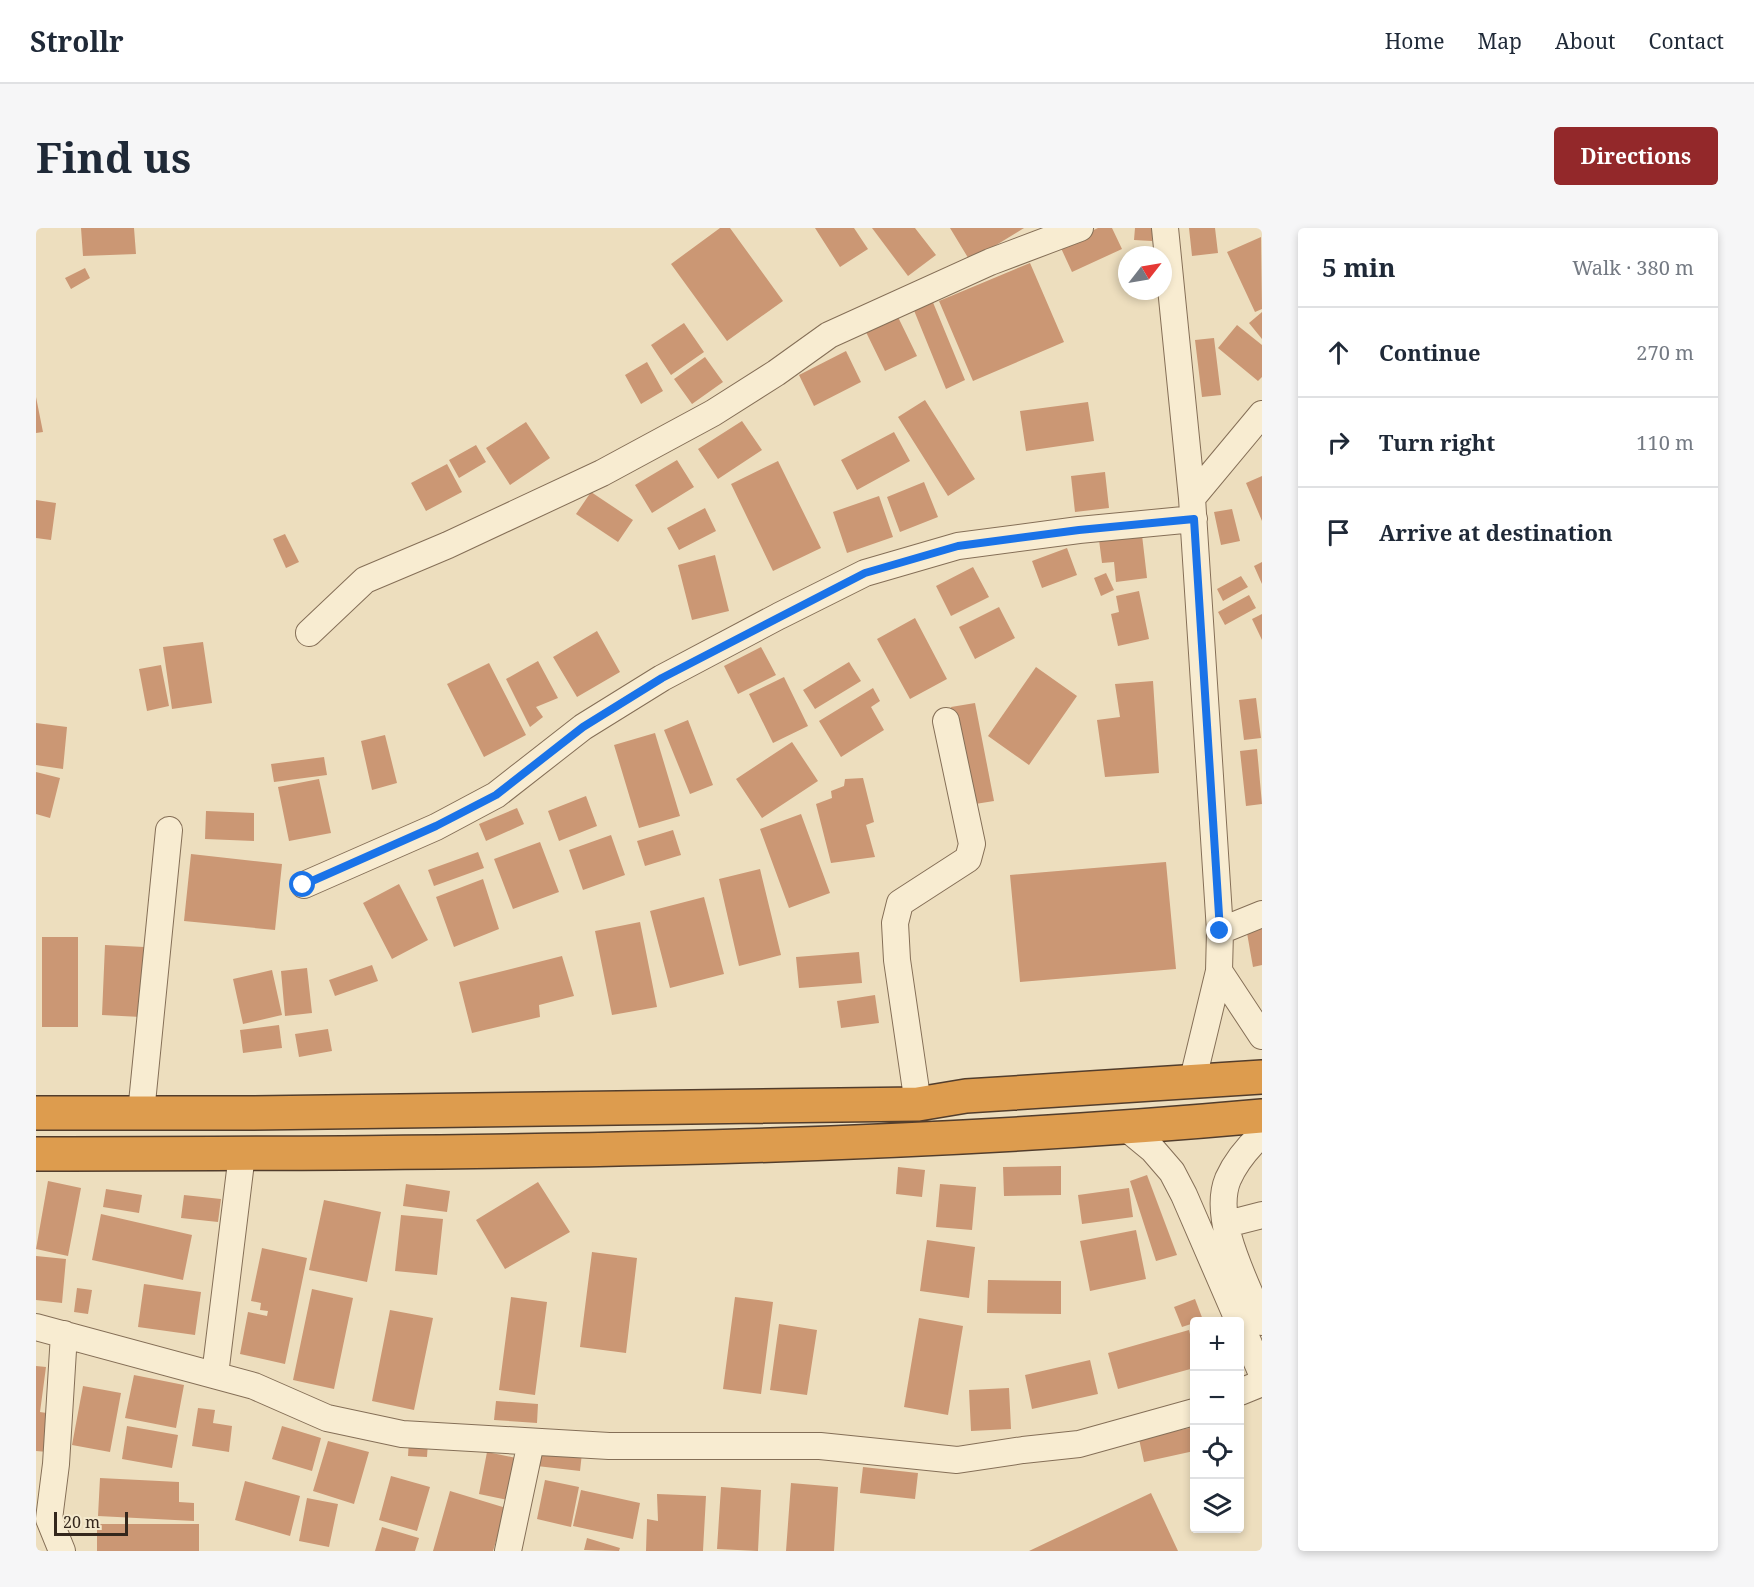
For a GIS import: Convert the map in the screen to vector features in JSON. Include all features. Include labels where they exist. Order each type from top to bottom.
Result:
[{"type":"highway","points":[[36,1113],[918,1104],[966,1096],[1262,1077]]},
{"type":"highway","points":[[36,1155],[430,1153],[757,1146],[960,1137],[1262,1116]]},
{"type":"street","points":[[309,633],[365,580],[448,545],[602,473],[712,413],[776,373],[829,334],[990,262],[1080,228]]},
{"type":"street","points":[[1165,228],[1193,509],[1220,931],[1218,971],[1192,1083]]},
{"type":"street","points":[[303,885],[436,826],[496,795],[583,727],[662,678],[865,573],[958,546],[1079,530],[1193,509],[1262,414]]},
{"type":"street","points":[[918,1104],[897,960],[895,923],[900,903],[968,859],[972,844],[946,722]]},
{"type":"street","points":[[141,1113],[169,830]]},
{"type":"street","points":[[1220,931],[1262,914]]},
{"type":"street","points":[[1218,971],[1262,1036]]},
{"type":"street","points":[[1125,1127],[1153,1150],[1172,1172],[1237,1317]]},
{"type":"street","points":[[1262,1134],[1240,1156],[1227,1181],[1224,1208],[1230,1243],[1262,1322]]},
{"type":"street","points":[[215,1375],[242,1154]]},
{"type":"street","points":[[1227,1224],[1262,1215]]},
{"type":"street","points":[[36,1327],[254,1386],[327,1418],[402,1434],[609,1446],[820,1446],[957,1460],[1079,1444],[1190,1413]]},
{"type":"street","points":[[1244,1333],[1262,1374]]},
{"type":"street","points":[[62,1551],[49,1519],[56,1464],[64,1334]]},
{"type":"street","points":[[1244,1390],[1262,1383]]},
{"type":"street","points":[[508,1551],[531,1442]]},
{"type":"building","points":[[81,228],[134,228],[136,254],[83,256]]},
{"type":"building","points":[[720,228],[730,228],[783,301],[727,341],[671,264]]},
{"type":"building","points":[[815,228],[854,228],[868,249],[840,267]]},
{"type":"building","points":[[872,228],[915,228],[936,255],[908,276]]},
{"type":"building","points":[[950,228],[1024,228],[970,261]]},
{"type":"building","points":[[1098,228],[1112,228],[1121,246],[1118,246],[1118,251],[1072,272],[1060,246]]},
{"type":"building","points":[[1135,228],[1153,228],[1152,241],[1134,240]]},
{"type":"building","points":[[1189,228],[1215,228],[1218,253],[1192,256]]},
{"type":"building","points":[[1261,237],[1262,309],[1255,312],[1227,252]]},
{"type":"building","points":[[1030,263],[1064,342],[973,381],[939,301]]},
{"type":"building","points":[[85,268],[90,278],[71,289],[65,278]]},
{"type":"building","points":[[932,300],[965,380],[946,389],[913,308]]},
{"type":"building","points":[[1262,312],[1262,339],[1249,323]]},
{"type":"building","points":[[897,315],[917,356],[885,371],[865,330]]},
{"type":"building","points":[[684,323],[704,352],[671,375],[651,345]]},
{"type":"building","points":[[1237,325],[1262,345],[1262,377],[1258,381],[1218,348]]},
{"type":"building","points":[[1214,338],[1221,395],[1202,397],[1195,340]]},
{"type":"building","points":[[846,351],[861,382],[814,406],[799,375]]},
{"type":"building","points":[[705,357],[723,382],[692,404],[674,379]]},
{"type":"building","points":[[647,362],[663,391],[641,404],[625,375]]},
{"type":"building","points":[[36,397],[43,432],[36,433]]},
{"type":"building","points":[[925,400],[975,479],[948,496],[898,417]]},
{"type":"building","points":[[1088,402],[1094,441],[1026,451],[1020,411]]},
{"type":"building","points":[[742,421],[762,450],[718,479],[698,449]]},
{"type":"building","points":[[526,422],[550,458],[510,485],[486,448]]},
{"type":"building","points":[[894,432],[910,461],[857,490],[841,460]]},
{"type":"building","points":[[476,445],[486,462],[459,478],[449,460]]},
{"type":"building","points":[[677,460],[694,487],[652,513],[635,485]]},
{"type":"building","points":[[778,461],[821,548],[773,571],[731,484]]},
{"type":"building","points":[[447,464],[462,492],[426,511],[411,483]]},
{"type":"building","points":[[1105,472],[1109,508],[1075,512],[1071,476]]},
{"type":"building","points":[[1262,476],[1262,521],[1246,483]]},
{"type":"building","points":[[924,482],[938,517],[900,532],[887,497]]},
{"type":"building","points":[[591,492],[633,520],[618,542],[576,514]]},
{"type":"building","points":[[879,496],[893,537],[847,553],[833,512]]},
{"type":"building","points":[[36,500],[56,503],[51,540],[36,538]]},
{"type":"building","points":[[705,508],[716,531],[679,550],[667,528]]},
{"type":"building","points":[[1232,509],[1240,541],[1221,545],[1214,512]]},
{"type":"building","points":[[285,534],[299,562],[286,568],[273,539]]},
{"type":"building","points":[[1142,535],[1147,578],[1116,582],[1114,562],[1102,563],[1099,540]]},
{"type":"building","points":[[1067,548],[1077,575],[1042,588],[1032,561]]},
{"type":"building","points":[[715,555],[729,611],[692,620],[678,565]]},
{"type":"building","points":[[1262,562],[1262,584],[1254,566]]},
{"type":"building","points":[[973,567],[989,597],[951,616],[936,586]]},
{"type":"building","points":[[1106,573],[1114,590],[1101,596],[1094,578]]},
{"type":"building","points":[[1241,576],[1248,587],[1223,601],[1217,589]]},
{"type":"building","points":[[1139,591],[1149,639],[1118,646],[1111,614],[1119,612],[1116,596]]},
{"type":"building","points":[[1249,595],[1256,608],[1225,625],[1218,612]]},
{"type":"building","points":[[999,607],[1015,638],[975,659],[959,627]]},
{"type":"building","points":[[1262,614],[1262,640],[1252,619]]},
{"type":"building","points":[[915,618],[947,679],[910,699],[877,639]]},
{"type":"building","points":[[597,631],[620,672],[577,697],[553,657]]},
{"type":"building","points":[[203,642],[212,703],[172,709],[163,647]]},
{"type":"building","points":[[761,647],[776,675],[738,694],[724,666]]},
{"type":"building","points":[[538,661],[558,698],[536,707],[543,717],[530,727],[506,679]]},
{"type":"building","points":[[849,662],[861,681],[815,709],[803,690]]},
{"type":"building","points":[[489,663],[526,735],[484,757],[447,684]]},
{"type":"building","points":[[161,665],[169,706],[147,711],[139,669]]},
{"type":"building","points":[[1036,667],[1077,696],[1029,765],[988,736]]},
{"type":"building","points":[[784,677],[808,726],[773,743],[749,694]]},
{"type":"building","points":[[1153,681],[1159,773],[1105,777],[1097,720],[1120,717],[1115,684]]},
{"type":"building","points":[[873,688],[880,701],[871,707],[884,730],[841,757],[819,721]]},
{"type":"building","points":[[1256,698],[1261,738],[1244,740],[1239,700]]},
{"type":"building","points":[[975,703],[994,801],[969,805],[951,707]]},
{"type":"building","points":[[688,720],[713,785],[690,794],[664,730]]},
{"type":"building","points":[[36,723],[67,727],[63,769],[36,765]]},
{"type":"building","points":[[655,733],[680,816],[639,828],[614,745]]},
{"type":"building","points":[[385,735],[397,783],[372,790],[361,741]]},
{"type":"building","points":[[792,742],[818,781],[762,818],[736,779]]},
{"type":"building","points":[[1257,749],[1262,804],[1246,806],[1240,751]]},
{"type":"building","points":[[324,757],[327,775],[274,782],[271,764]]},
{"type":"building","points":[[36,772],[60,778],[50,818],[36,814]]},
{"type":"building","points":[[863,778],[874,822],[866,825],[875,857],[831,863],[816,804],[832,798],[831,791],[844,786],[845,779]]},
{"type":"building","points":[[319,779],[331,833],[289,841],[278,787]]},
{"type":"building","points":[[586,796],[597,826],[559,841],[548,811]]},
{"type":"building","points":[[517,808],[524,824],[486,841],[479,824]]},
{"type":"building","points":[[206,811],[254,813],[254,841],[205,839]]},
{"type":"building","points":[[801,814],[830,893],[789,908],[760,829]]},
{"type":"building","points":[[673,830],[681,855],[645,866],[637,841]]},
{"type":"building","points":[[611,835],[625,875],[583,890],[569,850]]},
{"type":"building","points":[[540,842],[559,892],[513,909],[494,859]]},
{"type":"building","points":[[478,852],[484,868],[434,886],[428,870]]},
{"type":"building","points":[[191,854],[282,864],[275,930],[184,921]]},
{"type":"building","points":[[1166,862],[1176,969],[1020,982],[1010,875]]},
{"type":"building","points":[[760,869],[781,955],[739,966],[719,879]]},
{"type":"building","points":[[483,879],[499,929],[454,947],[436,897]]},
{"type":"building","points":[[399,884],[428,940],[392,959],[363,903]]},
{"type":"building","points":[[704,897],[724,974],[670,988],[650,911]]},
{"type":"building","points":[[640,922],[657,1007],[612,1015],[595,931]]},
{"type":"building","points":[[1262,926],[1262,965],[1253,967],[1247,933]]},
{"type":"building","points":[[42,937],[78,937],[78,1027],[42,1027]]},
{"type":"building","points":[[105,945],[144,947],[141,1017],[102,1015]]},
{"type":"building","points":[[859,952],[862,983],[799,988],[796,957]]},
{"type":"building","points":[[562,956],[574,996],[539,1005],[540,1017],[472,1033],[459,982]]},
{"type":"building","points":[[372,965],[378,981],[335,996],[329,980]]},
{"type":"building","points":[[307,968],[312,1013],[285,1016],[281,971]]},
{"type":"building","points":[[272,970],[282,1015],[243,1024],[233,979]]},
{"type":"building","points":[[875,995],[879,1023],[841,1028],[837,1001]]},
{"type":"building","points":[[279,1025],[282,1048],[243,1053],[240,1030]]},
{"type":"building","points":[[328,1029],[332,1051],[299,1057],[295,1034]]},
{"type":"building","points":[[1061,1166],[1061,1195],[1004,1196],[1003,1167]]},
{"type":"building","points":[[898,1167],[925,1170],[922,1197],[896,1194]]},
{"type":"building","points":[[1147,1175],[1177,1255],[1156,1261],[1130,1181]]},
{"type":"building","points":[[48,1181],[81,1188],[68,1256],[36,1249]]},
{"type":"building","points":[[538,1182],[570,1232],[505,1269],[476,1220]]},
{"type":"building","points":[[406,1184],[450,1191],[447,1212],[403,1206]]},
{"type":"building","points":[[940,1184],[976,1187],[972,1230],[936,1227]]},
{"type":"building","points":[[1129,1188],[1133,1217],[1082,1224],[1078,1195]]},
{"type":"building","points":[[106,1189],[142,1195],[139,1213],[103,1207]]},
{"type":"building","points":[[184,1195],[221,1199],[218,1222],[181,1218]]},
{"type":"building","points":[[324,1200],[381,1212],[367,1282],[309,1270]]},
{"type":"building","points":[[101,1214],[192,1235],[183,1280],[92,1260]]},
{"type":"building","points":[[401,1215],[443,1219],[437,1275],[395,1271]]},
{"type":"building","points":[[1136,1230],[1146,1279],[1090,1291],[1080,1241]]},
{"type":"building","points":[[927,1240],[975,1247],[969,1298],[920,1291]]},
{"type":"building","points":[[262,1248],[307,1258],[285,1364],[240,1354],[248,1312],[267,1316],[268,1311],[260,1310],[261,1303],[251,1301]]},
{"type":"building","points":[[592,1252],[637,1258],[626,1353],[580,1347]]},
{"type":"building","points":[[36,1256],[66,1259],[62,1303],[36,1300]]},
{"type":"building","points":[[988,1280],[1061,1281],[1061,1314],[987,1313]]},
{"type":"building","points":[[144,1284],[201,1292],[195,1335],[138,1327]]},
{"type":"building","points":[[77,1288],[92,1290],[88,1314],[74,1312]]},
{"type":"building","points":[[312,1289],[353,1298],[334,1389],[293,1380]]},
{"type":"building","points":[[511,1297],[547,1302],[535,1395],[499,1390]]},
{"type":"building","points":[[735,1297],[773,1302],[761,1394],[723,1389]]},
{"type":"building","points":[[1195,1299],[1202,1317],[1190,1317],[1190,1324],[1182,1327],[1174,1307]]},
{"type":"building","points":[[390,1310],[433,1318],[414,1410],[372,1401]]},
{"type":"building","points":[[919,1318],[963,1326],[948,1415],[904,1407]]},
{"type":"building","points":[[779,1324],[817,1330],[807,1395],[770,1390]]},
{"type":"building","points":[[1189,1330],[1190,1369],[1118,1389],[1108,1353]]},
{"type":"building","points":[[1090,1360],[1098,1394],[1032,1409],[1025,1375]]},
{"type":"building","points":[[36,1366],[46,1367],[40,1412],[53,1414],[48,1452],[36,1451]]},
{"type":"building","points":[[134,1375],[184,1385],[176,1428],[125,1418]]},
{"type":"building","points":[[83,1386],[121,1393],[110,1452],[72,1445]]},
{"type":"building","points":[[1009,1388],[1011,1429],[971,1431],[969,1390]]},
{"type":"building","points":[[496,1401],[538,1404],[537,1423],[494,1420]]},
{"type":"building","points":[[198,1408],[215,1410],[213,1423],[232,1426],[229,1452],[192,1446]]},
{"type":"building","points":[[127,1426],[178,1435],[172,1468],[122,1459]]},
{"type":"building","points":[[282,1426],[321,1438],[312,1471],[272,1459]]},
{"type":"building","points":[[1190,1428],[1190,1452],[1144,1462],[1139,1439]]},
{"type":"building","points":[[409,1440],[428,1441],[427,1457],[408,1456]]},
{"type":"building","points":[[328,1441],[369,1452],[354,1504],[313,1491]]},
{"type":"building","points":[[539,1448],[582,1453],[580,1471],[537,1466]]},
{"type":"building","points":[[487,1452],[521,1459],[513,1501],[479,1494]]},
{"type":"building","points":[[863,1467],[918,1473],[915,1499],[860,1493]]},
{"type":"building","points":[[391,1476],[430,1487],[417,1531],[379,1520]]},
{"type":"building","points":[[100,1478],[179,1482],[179,1502],[194,1503],[194,1521],[98,1516]]},
{"type":"building","points":[[545,1480],[579,1487],[571,1527],[537,1519]]},
{"type":"building","points":[[245,1481],[300,1496],[290,1536],[235,1520]]},
{"type":"building","points":[[791,1483],[838,1487],[834,1551],[786,1551]]},
{"type":"building","points":[[721,1487],[761,1490],[758,1551],[717,1549]]},
{"type":"building","points":[[581,1490],[640,1503],[633,1539],[573,1526]]},
{"type":"building","points":[[450,1491],[506,1508],[493,1551],[433,1551]]},
{"type":"building","points":[[1151,1493],[1178,1551],[1029,1551]]},
{"type":"building","points":[[657,1494],[706,1496],[703,1551],[646,1551],[647,1519],[658,1521]]},
{"type":"building","points":[[307,1498],[338,1504],[329,1547],[299,1541]]},
{"type":"building","points":[[97,1524],[199,1524],[199,1551],[97,1551]]},
{"type":"building","points":[[382,1527],[419,1538],[415,1551],[375,1551]]},
{"type":"building","points":[[587,1538],[620,1548],[619,1551],[584,1550]]},
{"type":"route","points":[[303,885],[436,826],[496,795],[583,727],[662,678],[865,573],[958,546],[1079,530],[1194,519],[1220,931]]}]
